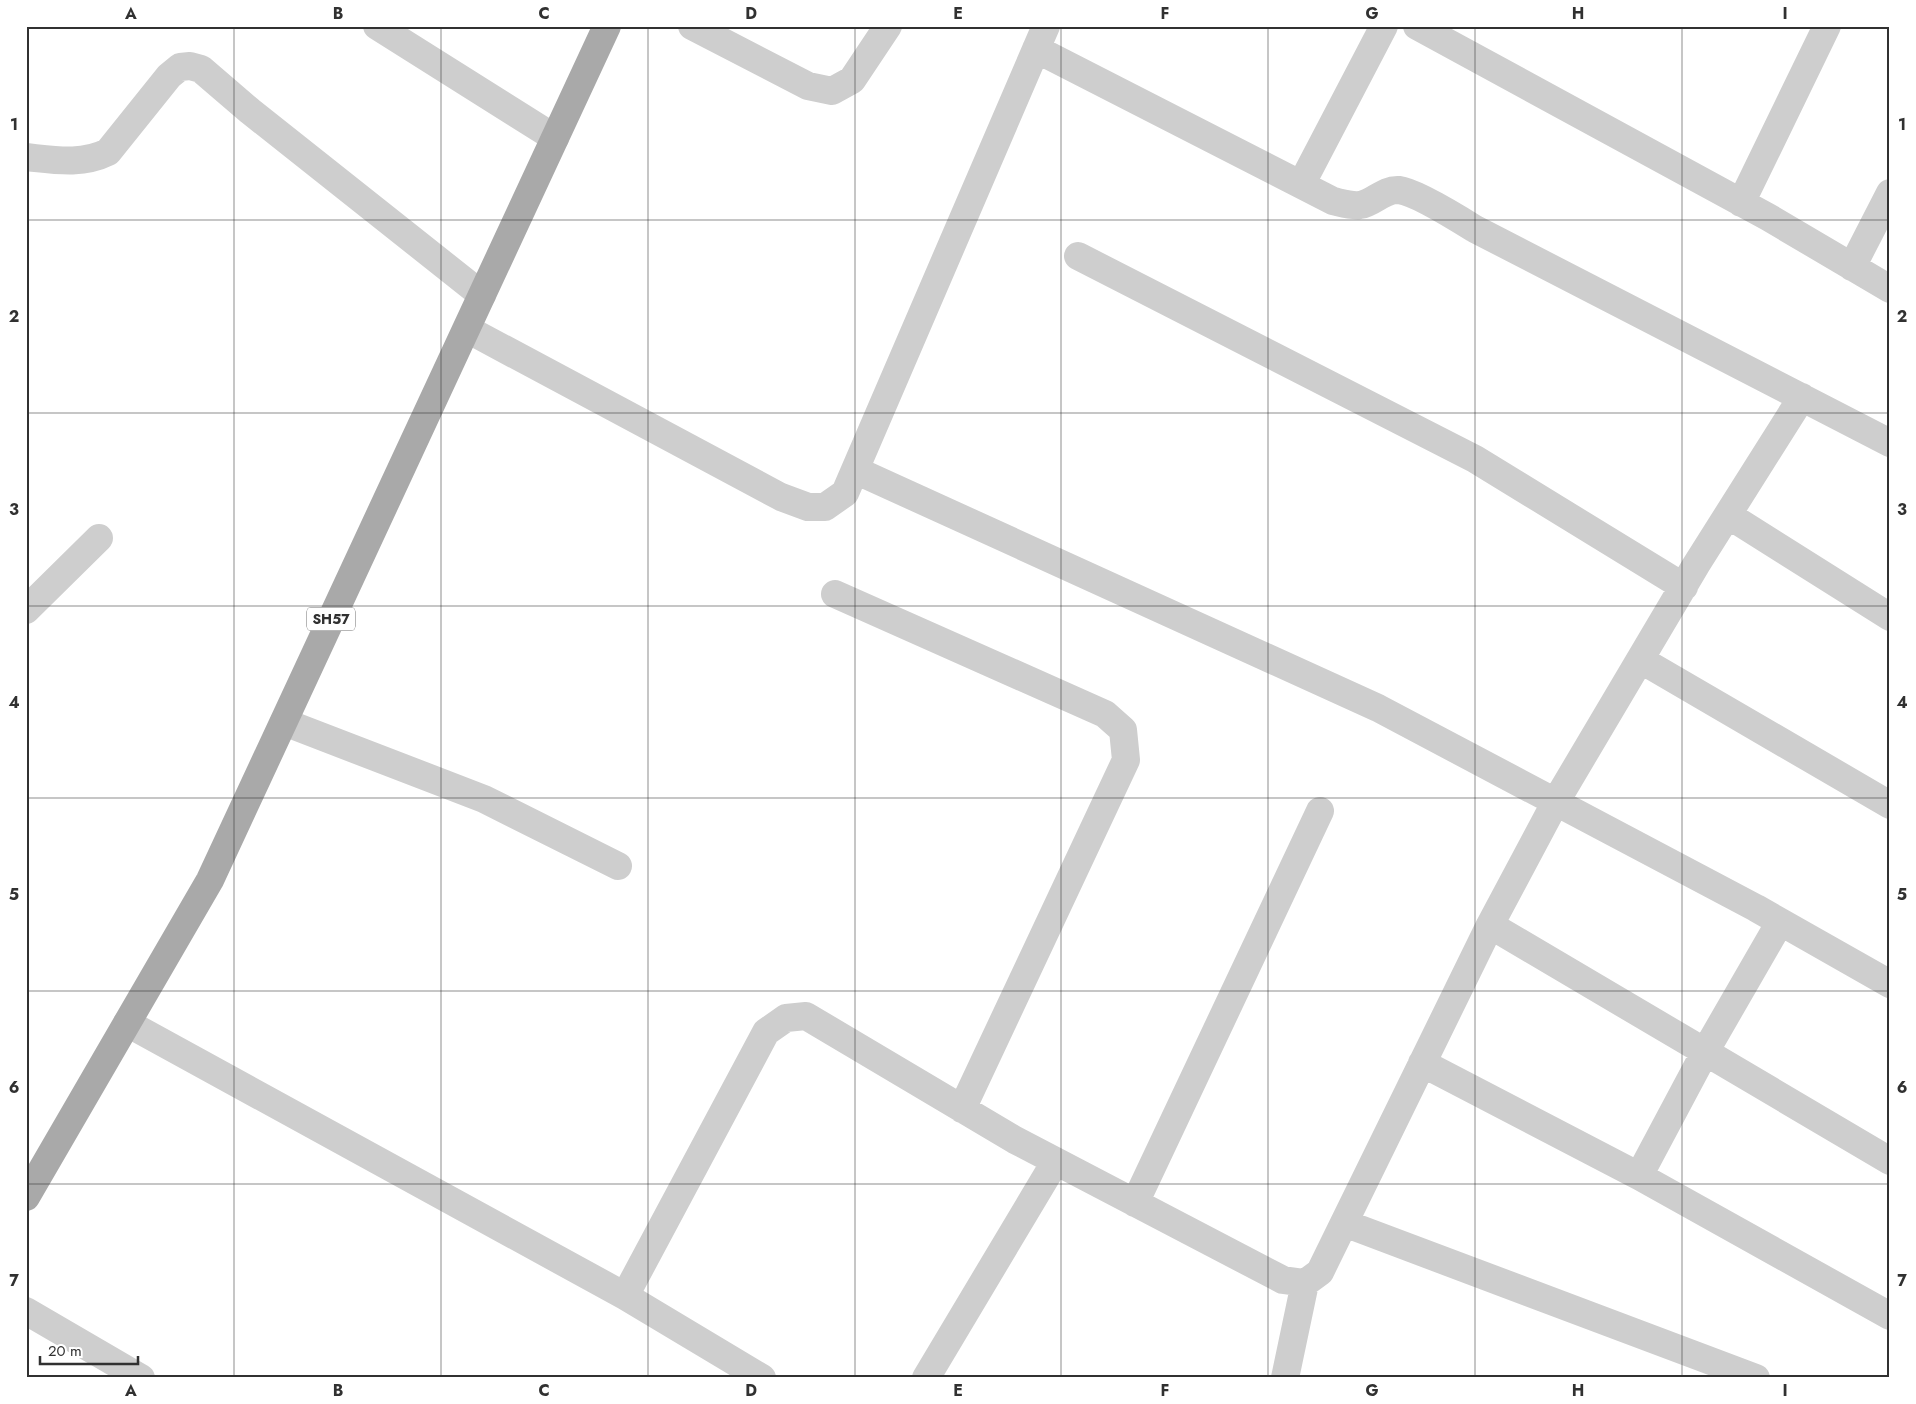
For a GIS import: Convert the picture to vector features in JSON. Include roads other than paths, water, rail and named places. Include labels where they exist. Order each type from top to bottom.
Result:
[{"type":"main road","name":"SH57","points":[[26,1197],[210,880],[607,26]]},
{"type":"street","points":[[377,26],[555,138]]},
{"type":"street","points":[[692,26],[808,86],[832,91],[852,80],[888,26]]},
{"type":"street","points":[[1302,183],[1384,26]]},
{"type":"street","points":[[1418,26],[1741,203],[1890,289]]},
{"type":"street","points":[[1741,203],[1827,26]]},
{"type":"street","points":[[467,329],[781,497],[808,507],[825,507],[844,494],[1041,37],[1333,201],[1349,205],[1361,205],[1385,192],[1399,190],[1413,194],[1890,443]]},
{"type":"street","points":[[26,158],[78,161],[96,158],[108,152],[169,76],[180,67],[190,66],[201,70],[482,295]]},
{"type":"street","points":[[1852,267],[1890,193]]},
{"type":"street","points":[[1078,256],[1476,459],[1684,588]]},
{"type":"street","points":[[1285,1378],[1305,1283],[1320,1272],[1490,925],[1556,803],[1684,588],[1802,397]]},
{"type":"street","points":[[855,470],[1378,708],[1780,922],[1890,984]]},
{"type":"street","points":[[1728,516],[1890,618]]},
{"type":"street","points":[[26,610],[99,538]]},
{"type":"street","points":[[835,594],[1105,714],[1123,730],[1126,760],[962,1109]]},
{"type":"street","points":[[1641,660],[1890,805]]},
{"type":"street","points":[[284,722],[484,799],[618,866]]},
{"type":"street","points":[[1135,1203],[1320,810]]},
{"type":"street","points":[[1639,1176],[1705,1052],[1780,922]]},
{"type":"street","points":[[1490,925],[1890,1161]]},
{"type":"street","points":[[625,1296],[766,1032],[786,1018],[806,1016],[962,1109],[1056,1162],[1283,1280],[1305,1283]]},
{"type":"street","points":[[127,1023],[625,1296],[762,1378]]},
{"type":"street","points":[[1422,1062],[1639,1176],[1890,1316]]},
{"type":"street","points":[[926,1378],[1056,1162]]},
{"type":"street","points":[[1344,1223],[1756,1378]]},
{"type":"street","points":[[26,1311],[141,1378]]}]
